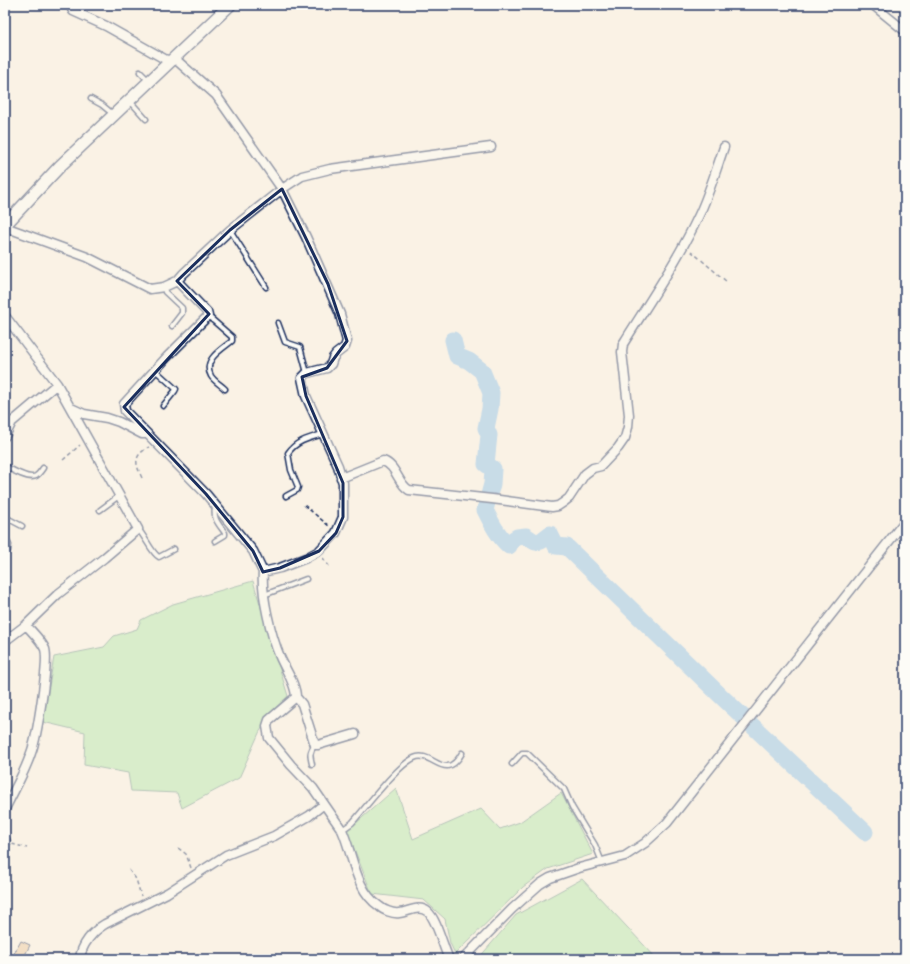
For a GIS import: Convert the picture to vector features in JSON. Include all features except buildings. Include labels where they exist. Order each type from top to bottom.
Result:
[{"type":"street","points":[[70,5],[72,10],[78,14],[106,26],[172,60],[216,95],[282,189],[294,210],[340,314],[347,342],[345,347],[336,354],[331,364],[327,368],[307,373],[302,378],[306,396],[338,466],[343,498],[343,517],[336,533],[319,551],[306,558],[280,568],[263,572]]},
{"type":"street","points":[[230,5],[60,166],[5,226],[87,257],[150,289],[164,287],[177,281],[230,230],[282,189],[302,176],[330,169],[491,147]]},
{"type":"street","points":[[873,5],[905,31]]},
{"type":"street","points":[[341,478],[383,461],[388,463],[395,470],[404,487],[409,490],[552,507],[558,506],[569,498],[585,474],[593,468],[601,466],[625,438],[629,415],[622,352],[623,344],[699,216],[708,196],[724,147]]},
{"type":"street","points":[[177,281],[207,312],[208,316],[155,370],[124,404],[124,408],[147,434],[206,494],[253,551],[263,572],[263,595],[277,650],[293,685],[296,698],[302,704],[315,745],[355,734]]},
{"type":"street","points":[[5,316],[57,384],[138,530],[58,594],[26,625],[5,642]]},
{"type":"street","points":[[5,436],[12,422],[57,384]]},
{"type":"street","points":[[70,407],[84,414],[107,418],[119,422],[142,434],[147,434]]},
{"type":"street","points":[[463,959],[512,909],[540,884],[550,878],[625,856],[645,843],[667,823],[905,521]]},
{"type":"street","points":[[5,809],[32,752],[46,657],[44,648],[39,640],[26,625]]},
{"type":"street","points":[[296,698],[269,720],[267,726],[269,738],[291,765],[313,788],[342,830],[354,868],[372,900],[380,907],[396,913],[418,908],[427,911],[437,929],[449,959]]},
{"type":"street","points":[[80,959],[81,952],[99,928],[167,893],[226,854],[274,836],[309,816],[324,804]]},
{"type":"lane","points":[[140,72],[150,81]]},
{"type":"lane","points":[[91,98],[114,115]]},
{"type":"lane","points":[[129,100],[146,119]]},
{"type":"lane","points":[[230,230],[266,287]]},
{"type":"lane","points":[[164,287],[165,292],[182,308],[182,313],[172,326]]},
{"type":"lane","points":[[208,316],[232,337],[232,341],[211,359],[208,367],[211,376],[225,389]]},
{"type":"lane","points":[[278,323],[286,342],[300,347],[307,373]]},
{"type":"lane","points":[[155,370],[176,389],[163,406]]},
{"type":"lane","points":[[286,496],[297,490],[298,487],[288,454],[293,446],[304,440],[323,434]]},
{"type":"lane","points":[[5,466],[13,471],[31,477],[36,476],[43,468]]},
{"type":"lane","points":[[100,510],[119,496]]},
{"type":"lane","points":[[215,541],[225,533],[214,517],[216,506]]},
{"type":"lane","points":[[5,517],[22,526]]},
{"type":"lane","points":[[138,530],[144,536],[155,555],[159,557],[174,549]]},
{"type":"lane","points":[[5,537],[9,545],[8,551],[5,553]]},
{"type":"lane","points":[[263,595],[306,579]]},
{"type":"lane","points":[[312,764],[310,750],[315,745]]},
{"type":"lane","points":[[342,830],[352,823],[402,767],[416,757],[422,757],[446,766],[457,763],[462,753]]},
{"type":"lane","points":[[512,764],[522,753],[527,753],[564,789],[572,807],[595,845],[602,862]]},
{"type":"path","points":[[682,246],[698,256],[708,267],[727,282]]},
{"type":"path","points":[[63,460],[87,438]]},
{"type":"path","points":[[142,478],[136,459],[143,450],[156,443]]},
{"type":"path","points":[[304,505],[336,533]]},
{"type":"path","points":[[5,832],[9,836],[12,844],[27,848]]},
{"type":"path","points":[[178,848],[186,854],[193,875]]},
{"type":"path","points":[[129,870],[139,886],[142,906]]},
{"type":"highlighted area","points":[[282,189],[328,284],[347,341],[327,368],[302,377],[306,396],[343,483],[343,517],[336,533],[319,551],[280,568],[263,572],[253,551],[206,494],[124,407],[209,314],[177,281],[230,230]]},
{"type":"green space","points":[[253,581],[288,696],[272,711],[259,733],[239,778],[182,808],[177,793],[131,791],[128,773],[84,765],[85,732],[43,722],[54,657],[104,647],[114,636],[137,629],[141,620],[173,604]]},
{"type":"green space","points":[[396,788],[413,839],[481,809],[500,829],[520,822],[561,793],[593,854],[548,869],[523,887],[455,954],[450,943],[445,919],[424,900],[372,894],[347,831]]},
{"type":"green space","points":[[582,879],[657,959],[478,959],[516,915]]},
{"type":"waterway","points":[[453,340],[457,356],[469,361],[482,371],[491,393],[490,409],[486,428],[489,435],[486,464],[493,469],[492,484],[485,510],[502,538],[509,546],[511,541],[517,537],[526,536],[535,542],[541,541],[550,534],[556,546],[567,547],[723,698],[865,832]]}]
